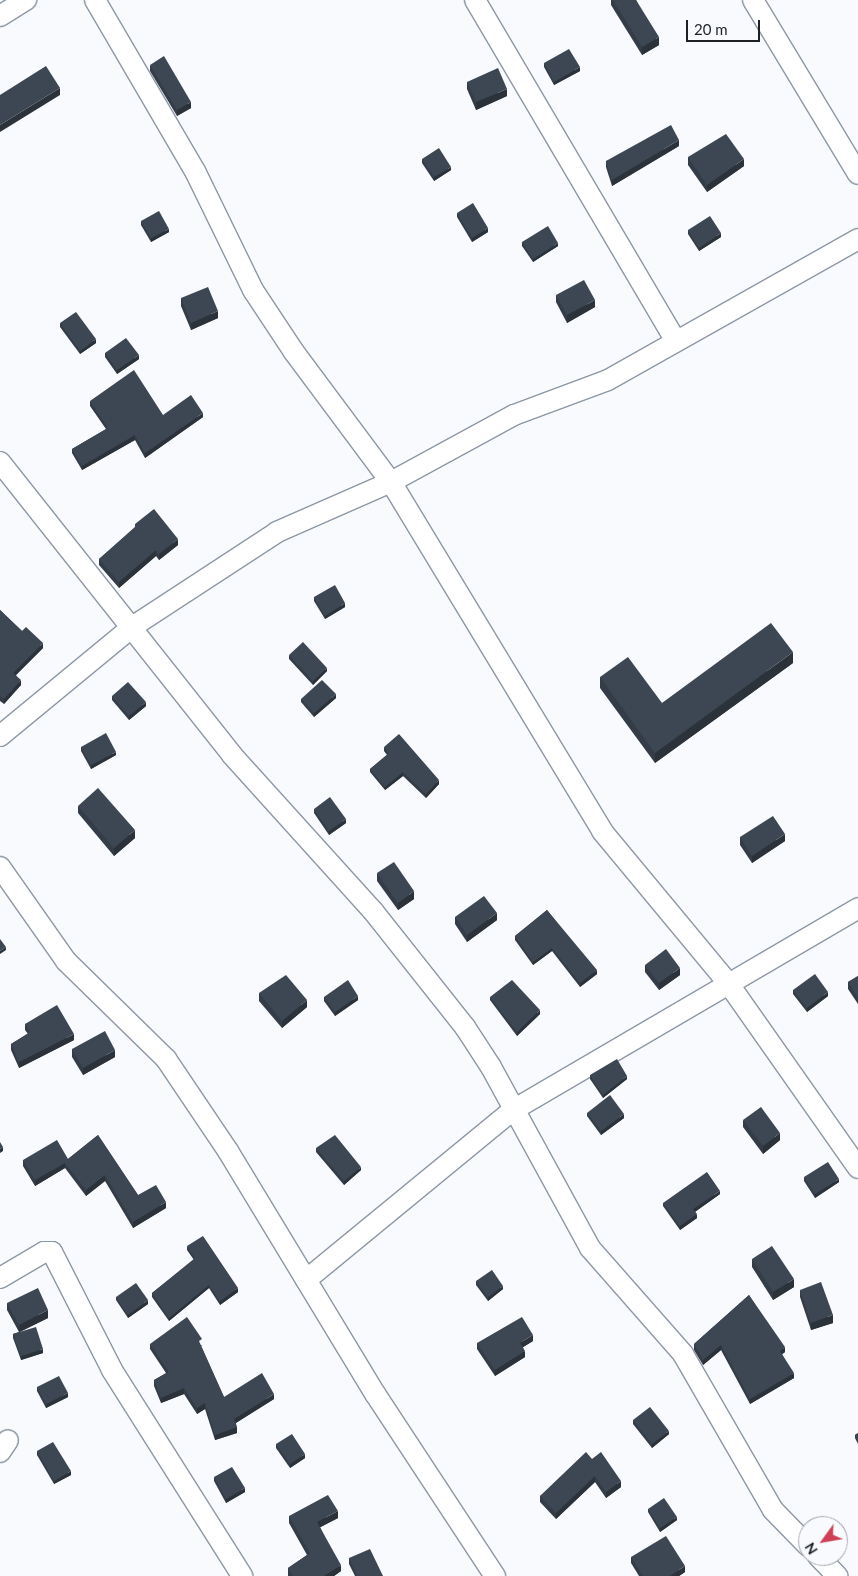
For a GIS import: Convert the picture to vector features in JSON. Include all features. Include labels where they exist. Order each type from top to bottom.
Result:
[{"type":"street","points":[[0,16],[26,0]]},
{"type":"street","points":[[95,0],[195,172],[253,290],[294,352],[391,482],[602,831],[728,983],[858,1168]]},
{"type":"street","points":[[475,0],[676,341]]},
{"type":"street","points":[[753,0],[858,174]]},
{"type":"street","points":[[0,736],[132,627],[278,532],[391,482],[514,415],[608,380],[858,239]]},
{"type":"street","points":[[0,462],[232,755],[373,910],[465,1027],[491,1067],[590,1248],[683,1354],[773,1510],[798,1536]]},
{"type":"street","points":[[0,867],[66,961],[166,1059],[228,1152],[376,1395],[495,1576]]},
{"type":"street","points":[[306,1280],[513,1110],[858,908]]},
{"type":"street","points":[[0,1278],[44,1252],[52,1252],[112,1370],[242,1576]]},
{"type":"street","points":[[828,1566],[837,1576]]},
{"type":"building","points":[[613,0],[636,0],[659,37],[642,47]]},
{"type":"building","points":[[569,49],[580,67],[554,82],[544,63]]},
{"type":"building","points":[[164,56],[191,102],[177,110],[150,65]]},
{"type":"building","points":[[46,66],[60,88],[0,125],[0,95]]},
{"type":"building","points":[[498,68],[507,89],[476,102],[467,82]]},
{"type":"building","points":[[671,125],[679,140],[612,180],[606,161]]},
{"type":"building","points":[[726,134],[744,159],[707,185],[688,157]]},
{"type":"building","points":[[439,148],[451,167],[434,177],[422,159]]},
{"type":"building","points":[[473,203],[488,228],[472,238],[457,213]]},
{"type":"building","points":[[159,211],[169,229],[151,238],[141,221]]},
{"type":"building","points":[[710,216],[721,233],[699,248],[688,230]]},
{"type":"building","points":[[548,226],[558,243],[533,259],[522,242]]},
{"type":"building","points":[[584,280],[595,300],[567,315],[556,295]]},
{"type":"building","points":[[208,287],[218,311],[191,323],[181,298]]},
{"type":"building","points":[[76,312],[96,339],[80,351],[60,323]]},
{"type":"building","points":[[126,338],[139,355],[117,370],[105,353]]},
{"type":"building","points":[[134,370],[163,415],[191,395],[203,413],[145,453],[135,435],[82,466],[72,449],[108,428],[90,401]]},
{"type":"building","points":[[154,509],[178,539],[159,554],[156,550],[119,582],[99,559],[136,526],[135,524]]},
{"type":"building","points":[[335,585],[345,603],[325,616],[314,597]]},
{"type":"building","points":[[0,610],[22,631],[26,627],[43,643],[13,673],[21,680],[4,699],[0,696]]},
{"type":"building","points":[[771,623],[793,652],[655,753],[600,677],[628,657],[662,703]]},
{"type":"building","points":[[303,642],[327,668],[313,681],[289,655]]},
{"type":"building","points":[[322,680],[336,694],[314,713],[301,699]]},
{"type":"building","points":[[128,682],[146,702],[129,716],[112,696]]},
{"type":"building","points":[[106,733],[116,752],[91,765],[81,747]]},
{"type":"building","points":[[399,734],[439,780],[426,794],[403,772],[385,787],[370,769],[389,753],[384,747]]},
{"type":"building","points":[[98,788],[135,830],[114,848],[78,806]]},
{"type":"building","points":[[330,797],[346,819],[329,831],[314,809]]},
{"type":"building","points":[[773,816],[785,834],[752,856],[740,837]]},
{"type":"building","points":[[394,862],[414,891],[398,903],[377,873]]},
{"type":"building","points":[[484,896],[497,913],[467,935],[455,917]]},
{"type":"building","points":[[547,910],[597,970],[580,983],[552,948],[533,962],[515,936]]},
{"type":"building","points":[[0,939],[6,947],[0,951]]},
{"type":"building","points":[[666,949],[680,968],[659,983],[645,965]]},
{"type":"building","points":[[815,974],[828,992],[807,1008],[793,990]]},
{"type":"building","points":[[286,975],[307,1000],[282,1021],[259,993]]},
{"type":"building","points":[[858,976],[858,998],[848,982]]},
{"type":"building","points":[[348,980],[358,996],[335,1012],[324,997]]},
{"type":"building","points":[[512,980],[540,1010],[517,1032],[490,997]]},
{"type":"building","points":[[57,1005],[74,1034],[19,1062],[11,1044],[30,1032],[25,1024]]},
{"type":"building","points":[[105,1031],[115,1050],[83,1068],[72,1049]]},
{"type":"building","points":[[617,1059],[627,1076],[603,1095],[590,1075]]},
{"type":"building","points":[[610,1095],[624,1114],[601,1131],[587,1113]]},
{"type":"building","points":[[761,1107],[780,1133],[763,1146],[743,1120]]},
{"type":"building","points":[[98,1135],[138,1195],[156,1185],[166,1202],[133,1222],[105,1175],[86,1190],[65,1163],[35,1180],[23,1160],[57,1140],[68,1159]]},
{"type":"building","points":[[335,1135],[361,1167],[344,1181],[316,1148]]},
{"type":"building","points":[[828,1162],[839,1179],[815,1194],[804,1177]]},
{"type":"building","points":[[707,1172],[720,1191],[693,1209],[697,1214],[680,1226],[663,1203]]},
{"type":"building","points":[[203,1236],[238,1288],[220,1301],[209,1285],[169,1318],[152,1293],[195,1258],[187,1246]]},
{"type":"building","points":[[772,1246],[794,1279],[773,1292],[752,1259]]},
{"type":"building","points":[[492,1270],[503,1286],[488,1297],[476,1281]]},
{"type":"building","points":[[821,1282],[833,1315],[811,1323],[800,1290]]},
{"type":"building","points":[[136,1283],[148,1300],[128,1315],[116,1297]]},
{"type":"building","points":[[38,1288],[48,1310],[19,1325],[7,1303]]},
{"type":"building","points":[[749,1295],[785,1347],[780,1351],[794,1373],[750,1399],[721,1345],[703,1360],[694,1344]]},
{"type":"building","points":[[187,1317],[202,1339],[199,1341],[224,1397],[262,1373],[274,1394],[234,1419],[237,1427],[215,1435],[205,1403],[197,1408],[184,1388],[161,1398],[154,1380],[169,1372],[150,1344]]},
{"type":"building","points":[[522,1317],[533,1335],[520,1343],[525,1351],[495,1370],[477,1343]]},
{"type":"building","points":[[36,1327],[43,1349],[21,1356],[13,1334]]},
{"type":"building","points":[[59,1376],[68,1393],[46,1404],[37,1387]]},
{"type":"building","points":[[650,1407],[669,1431],[652,1444],[633,1420]]},
{"type":"building","points":[[292,1434],[305,1454],[290,1464],[276,1444]]},
{"type":"building","points":[[53,1442],[71,1471],[54,1481],[37,1451]]},
{"type":"building","points":[[586,1452],[592,1459],[601,1452],[621,1481],[606,1492],[595,1476],[556,1513],[540,1496]]},
{"type":"building","points":[[232,1467],[245,1488],[226,1499],[214,1477]]},
{"type":"building","points":[[328,1495],[338,1511],[317,1522],[341,1565],[324,1576],[293,1576],[288,1568],[310,1553],[289,1516]]},
{"type":"building","points":[[664,1498],[677,1517],[660,1528],[648,1509]]},
{"type":"building","points":[[666,1536],[685,1566],[670,1576],[643,1576],[631,1557]]},
{"type":"building","points":[[370,1549],[383,1576],[357,1576],[349,1558]]}]
